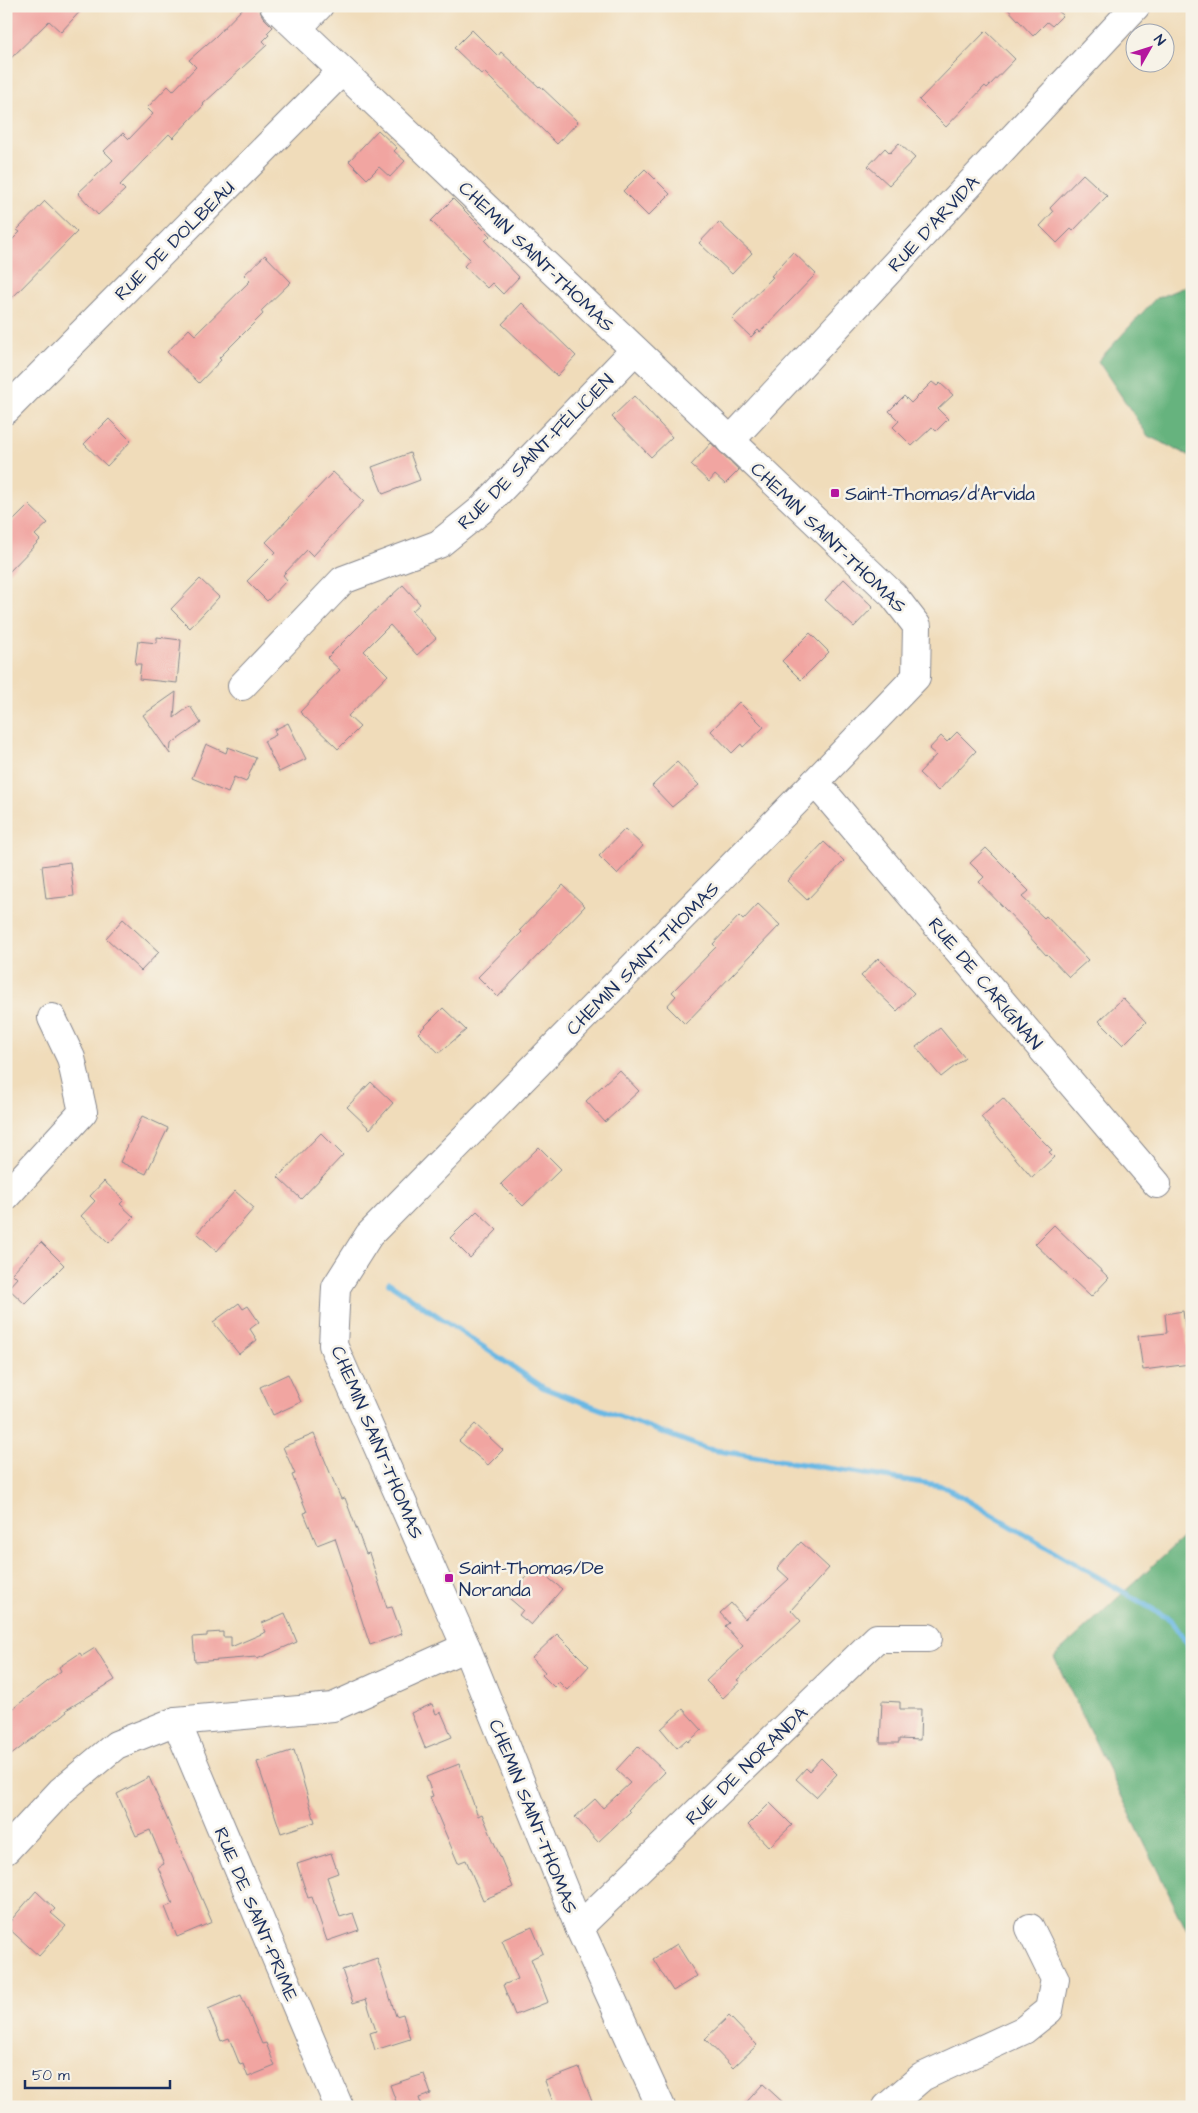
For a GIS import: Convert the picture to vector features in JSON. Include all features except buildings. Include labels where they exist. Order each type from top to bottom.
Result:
[{"type":"street","name":"CHEMIN SAINT-THOMAS","points":[[274,6],[893,595],[917,626],[916,676],[815,782],[369,1235],[336,1286],[333,1345],[466,1646],[579,1927],[661,2107]]},
{"type":"street","points":[[298,28],[319,6]]},
{"type":"street","name":"RUE D'ARVIDA","points":[[730,441],[1136,6]]},
{"type":"street","name":"RUE DE DOLBEAU","points":[[6,410],[342,70]]},
{"type":"street","name":"RUE DE SAINT-FÉLICIEN","points":[[242,686],[343,580],[439,544],[481,510],[635,350]]},
{"type":"street","name":"RUE DE CARIGNAN","points":[[815,782],[1157,1184]]},
{"type":"street","points":[[6,1196],[83,1112],[71,1058],[52,1018]]},
{"type":"street","name":"RUE DE NORANDA","points":[[579,1927],[876,1638],[928,1638]]},
{"type":"street","points":[[6,1850],[61,1791],[116,1745],[176,1721],[332,1707],[466,1646]]},
{"type":"street","name":"RUE DE SAINT-PRIME","points":[[176,1721],[339,2107]]},
{"type":"street","points":[[887,2107],[922,2077],[1024,2030],[1049,2010],[1055,1979],[1030,1928]]},
{"type":"green space","points":[[1192,284],[1192,457],[1148,436],[1098,361],[1155,299]]},
{"type":"green space","points":[[1192,1529],[1192,1936],[1186,1929],[1054,1657]]},
{"type":"waterway","points":[[389,1283],[544,1388],[707,1449],[943,1486],[1171,1620],[1192,1651]]},
{"type":"place","name":"Saint-Thomas/d'Arvida","points":[[835,493]]},
{"type":"place","name":"Saint-Thomas/De Noranda","points":[[449,1578]]}]
